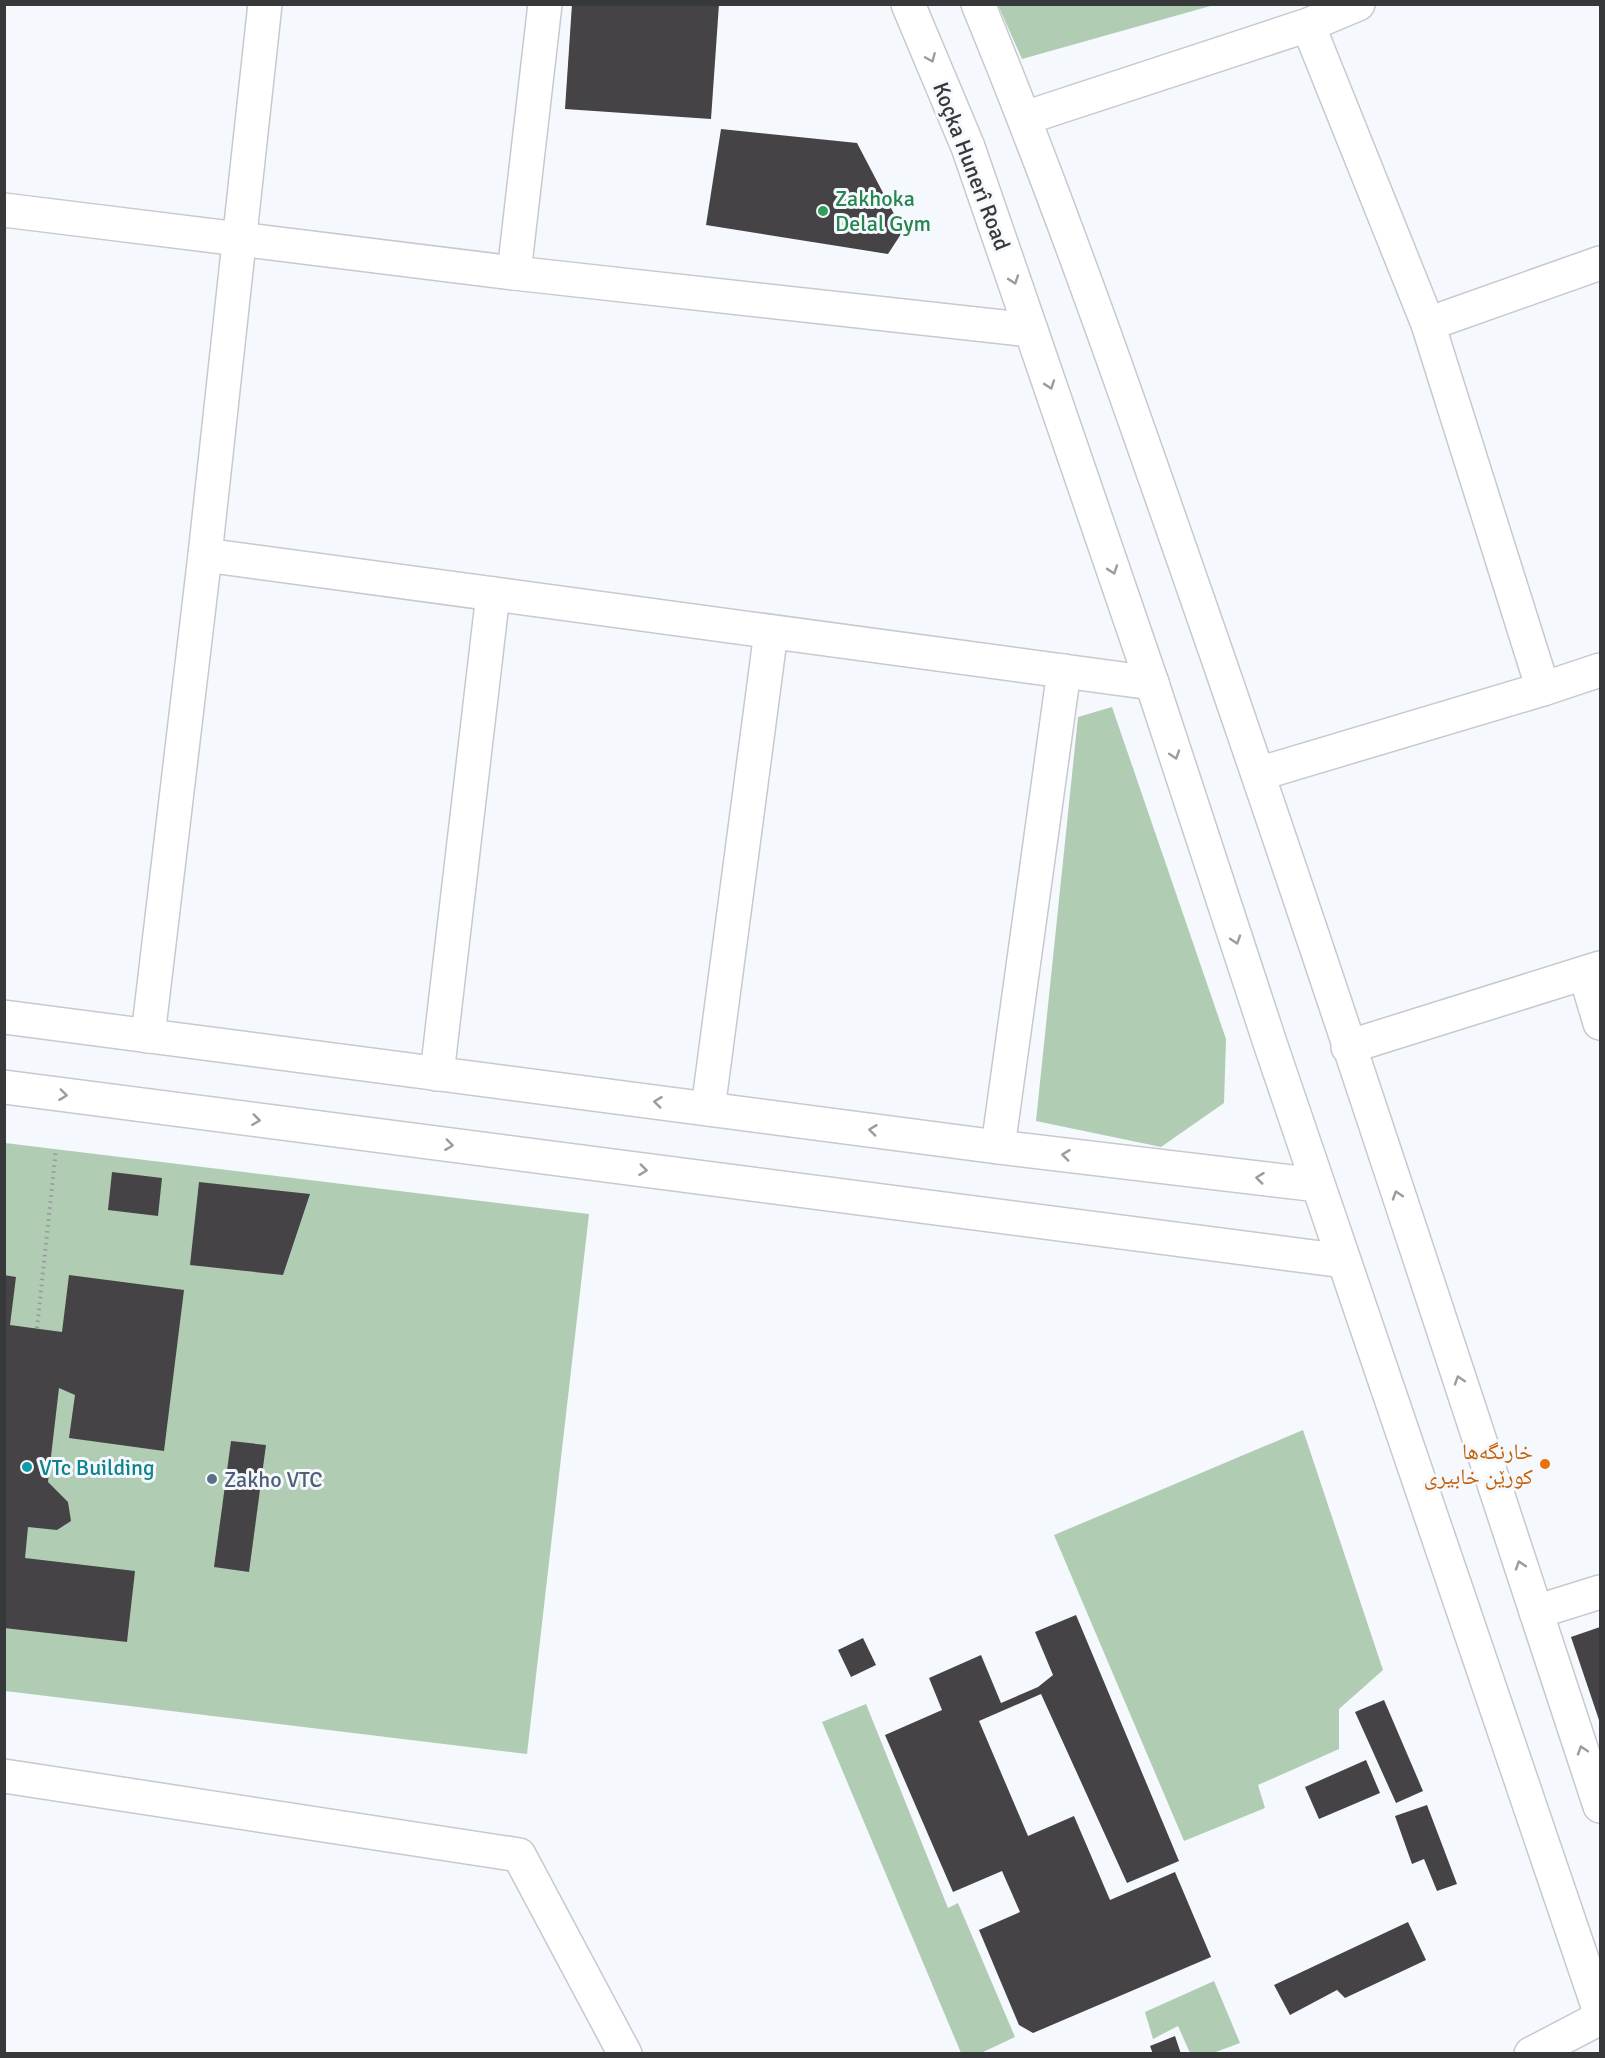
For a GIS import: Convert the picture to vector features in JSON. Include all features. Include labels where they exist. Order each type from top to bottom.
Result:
[{"type":"street","points":[[148,1036],[205,555],[265,4]]},
{"type":"street","points":[[514,273],[545,4]]},
{"type":"street","name":"Koçka Hunerî Road","points":[[908,4],[968,147],[1152,683],[1318,1185],[1600,2012]]},
{"type":"street","points":[[978,4],[1025,118],[1118,371],[1258,774],[1600,1806]]},
{"type":"street","points":[[1025,118],[1308,26],[1359,4]]},
{"type":"street","points":[[1308,26],[1428,324],[1544,689]]},
{"type":"street","points":[[4,210],[514,273],[1031,330]]},
{"type":"street","points":[[1428,324],[1600,263]]},
{"type":"street","points":[[205,555],[1152,683]]},
{"type":"street","points":[[437,1074],[493,594]]},
{"type":"street","points":[[708,1109],[771,632]]},
{"type":"street","points":[[1258,774],[1544,689],[1600,670]]},
{"type":"street","points":[[998,1147],[1064,671]]},
{"type":"street","points":[[1348,1047],[1593,970],[1600,1023]]},
{"type":"street","points":[[4,1017],[998,1147],[1318,1185]]},
{"type":"street","points":[[4,1087],[1344,1261]]},
{"type":"street","points":[[1536,1612],[1600,1592]]},
{"type":"street","points":[[4,1776],[519,1855],[625,2054]]},
{"type":"street","points":[[1531,2054],[1600,2018]]},
{"type":"path","points":[[36,1328],[56,1149]]},
{"type":"green space","points":[[998,5],[1214,5],[1022,59]]},
{"type":"green space","points":[[1112,707],[1226,1039],[1224,1103],[1161,1147],[1036,1121],[1078,717]]},
{"type":"green space","points":[[5,1143],[589,1214],[527,1754],[5,1691]]},
{"type":"green space","points":[[1303,1430],[1383,1670],[1339,1709],[1339,1749],[1258,1785],[1265,1808],[1184,1841],[1054,1535]]},
{"type":"green space","points":[[866,1704],[948,1908],[958,1903],[1015,2037],[981,2053],[961,2053],[822,1722]]},
{"type":"green space","points":[[1214,1981],[1240,2043],[1213,2053],[1190,2053],[1178,2026],[1153,2039],[1145,2012]]},
{"type":"building","points":[[572,4],[719,4],[711,119],[565,109]]},
{"type":"building","points":[[721,129],[857,143],[903,231],[888,254],[706,225]]},
{"type":"building","points":[[112,1172],[162,1178],[158,1216],[108,1210]]},
{"type":"building","points":[[199,1182],[310,1194],[283,1275],[190,1265]]},
{"type":"building","name":"VTc Building","points":[[4,1275],[16,1277],[10,1325],[62,1332],[69,1275],[184,1290],[164,1451],[69,1438],[75,1395],[59,1388],[48,1482],[68,1502],[71,1521],[57,1530],[28,1527],[25,1558],[135,1571],[127,1642],[4,1628]]},
{"type":"building","points":[[231,1441],[266,1445],[249,1572],[214,1567]]},
{"type":"building","points":[[1076,1615],[1179,1861],[1127,1883],[1041,1694],[979,1721],[1028,1836],[1074,1816],[1110,1900],[1175,1872],[1211,1957],[1033,2033],[1019,2025],[979,1930],[1020,1912],[1002,1871],[953,1892],[885,1735],[942,1710],[929,1678],[981,1655],[1001,1703],[1038,1687],[1053,1675],[1035,1632]]},
{"type":"building","points":[[1600,1627],[1600,1723],[1571,1637]]},
{"type":"building","points":[[863,1638],[876,1665],[851,1677],[838,1650]]},
{"type":"building","points":[[1384,1700],[1423,1791],[1396,1803],[1355,1712]]},
{"type":"building","points":[[1366,1760],[1380,1793],[1319,1819],[1305,1787]]},
{"type":"building","points":[[1427,1805],[1457,1884],[1437,1891],[1424,1859],[1412,1864],[1395,1816]]},
{"type":"building","points":[[1408,1922],[1426,1960],[1345,1998],[1337,1990],[1290,2015],[1274,1985]]},
{"type":"building","points":[[1175,2036],[1181,2054],[1153,2054],[1150,2046]]},
{"type":"place","name":"Zakhoka Delal Gym","points":[[823,211]]},
{"type":"place","name":"خارنگه‌ها كورێن خابيرى","points":[[1545,1464]]},
{"type":"place","name":"VTc Building","points":[[27,1467]]},
{"type":"place","name":"Zakho VTC","points":[[212,1479]]}]
